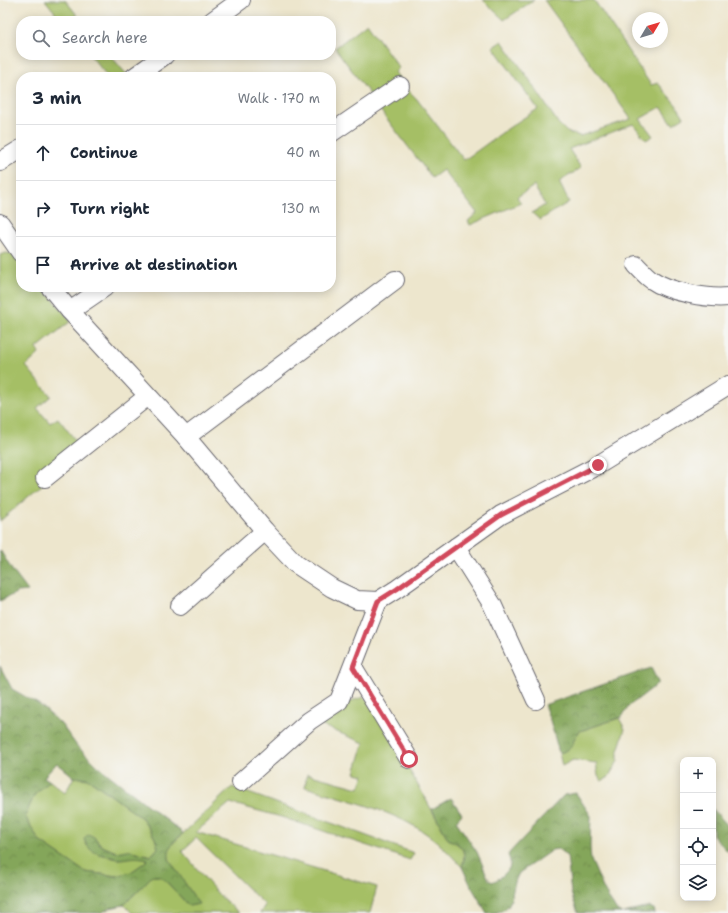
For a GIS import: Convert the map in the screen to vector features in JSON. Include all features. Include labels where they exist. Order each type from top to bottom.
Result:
[{"type":"street","points":[[219,16],[241,0]]},
{"type":"street","points":[[141,72],[158,60]]},
{"type":"street","points":[[336,130],[400,86]]},
{"type":"street","points":[[0,162],[16,152]]},
{"type":"street","points":[[0,223],[16,246]]},
{"type":"street","points":[[636,265],[652,281],[680,293],[720,298],[728,297]]},
{"type":"street","points":[[186,437],[395,280]]},
{"type":"street","points":[[54,292],[186,437],[265,532],[296,564],[332,588],[357,600],[378,601],[501,515],[598,465],[728,385]]},
{"type":"street","points":[[70,311],[98,292]]},
{"type":"street","points":[[45,478],[148,396]]},
{"type":"street","points":[[180,606],[265,532]]},
{"type":"street","points":[[456,547],[492,604],[536,700]]},
{"type":"street","points":[[241,782],[309,721],[339,701],[378,601]]},
{"type":"street","points":[[353,667],[409,759]]},
{"type":"green space","points":[[45,0],[65,0],[78,16],[58,16]]},
{"type":"green space","points":[[483,0],[534,0],[504,20]]},
{"type":"green space","points":[[544,0],[594,0],[651,85],[658,83],[684,117],[673,124],[661,107],[640,119],[653,136],[646,140],[633,124],[569,149],[581,168],[559,182],[569,202],[540,220],[532,213],[545,205],[534,186],[517,197],[521,203],[470,225],[468,221],[477,213],[443,170],[432,178],[377,106],[405,87],[416,98],[464,160],[538,109],[493,47],[502,41],[558,123],[567,132],[580,136],[631,119]]},
{"type":"green space","points":[[367,23],[399,68],[395,72],[400,80],[374,100],[336,49],[336,47]]},
{"type":"green space","points":[[94,60],[114,60],[125,72],[104,72]]},
{"type":"green space","points":[[5,253],[16,255],[16,292],[47,292],[71,321],[37,348],[39,354],[26,366],[51,396],[37,408],[50,423],[58,418],[79,445],[43,484],[0,521],[0,255]]},
{"type":"green space","points":[[0,550],[12,570],[28,591],[18,592],[0,601]]},
{"type":"green space","points":[[0,666],[12,689],[40,705],[61,724],[77,746],[99,767],[183,833],[174,841],[170,850],[169,859],[199,904],[189,906],[164,879],[159,876],[152,876],[124,905],[110,908],[101,913],[0,913]],"holes":[[[57,763],[74,777],[89,779],[143,819],[155,838],[158,848],[151,856],[128,850],[116,852],[102,846],[94,837],[88,834],[84,839],[90,849],[96,853],[117,859],[137,857],[148,859],[144,863],[131,872],[117,876],[85,872],[39,841],[25,816],[35,794],[50,781],[44,777]]]},
{"type":"green space","points":[[651,668],[658,682],[629,706],[622,717],[580,731],[571,747],[559,753],[550,720],[544,705]]},
{"type":"green space","points":[[364,697],[374,707],[448,839],[460,846],[462,849],[464,856],[462,867],[436,841],[407,822],[374,808],[305,787],[307,774],[359,788],[364,775],[355,773],[364,743],[318,724],[322,719],[339,707]]},
{"type":"green space","points":[[619,718],[625,729],[618,751],[618,761],[608,778],[601,781],[598,776],[596,763],[573,760],[562,766],[559,753],[571,747],[580,731]]},
{"type":"green space","points":[[74,777],[89,779],[143,819],[155,838],[158,848],[151,856],[128,850],[116,852],[102,846],[94,837],[109,857],[118,859],[137,856],[148,859],[144,863],[131,872],[117,876],[85,872],[39,841],[25,816],[35,794],[50,781],[65,793]]},
{"type":"green space","points":[[232,787],[414,853],[410,860],[281,817],[230,803],[196,832],[377,887],[370,913],[260,913],[265,905],[196,838],[182,851],[219,895],[239,913],[132,913],[124,905],[152,876],[159,876],[164,879],[189,906],[198,904],[169,859],[168,851],[170,846]]},
{"type":"green space","points":[[576,793],[591,816],[591,860],[604,890],[616,910],[622,913],[578,913],[571,893],[567,856],[558,849],[552,850],[519,873],[515,881],[508,906],[504,910],[487,913],[472,888],[462,867],[465,856],[463,850],[458,844],[448,839],[432,809],[451,798],[462,814],[456,821],[477,852],[489,880],[492,882],[500,878],[508,870],[510,860],[508,855],[510,852],[564,795]]},
{"type":"green space","points":[[716,812],[728,826],[728,852],[716,838]]},
{"type":"green space","points":[[649,907],[654,909],[655,913],[623,913]]},
{"type":"route","points":[[409,759],[353,667],[378,601],[501,515],[598,465]]}]
